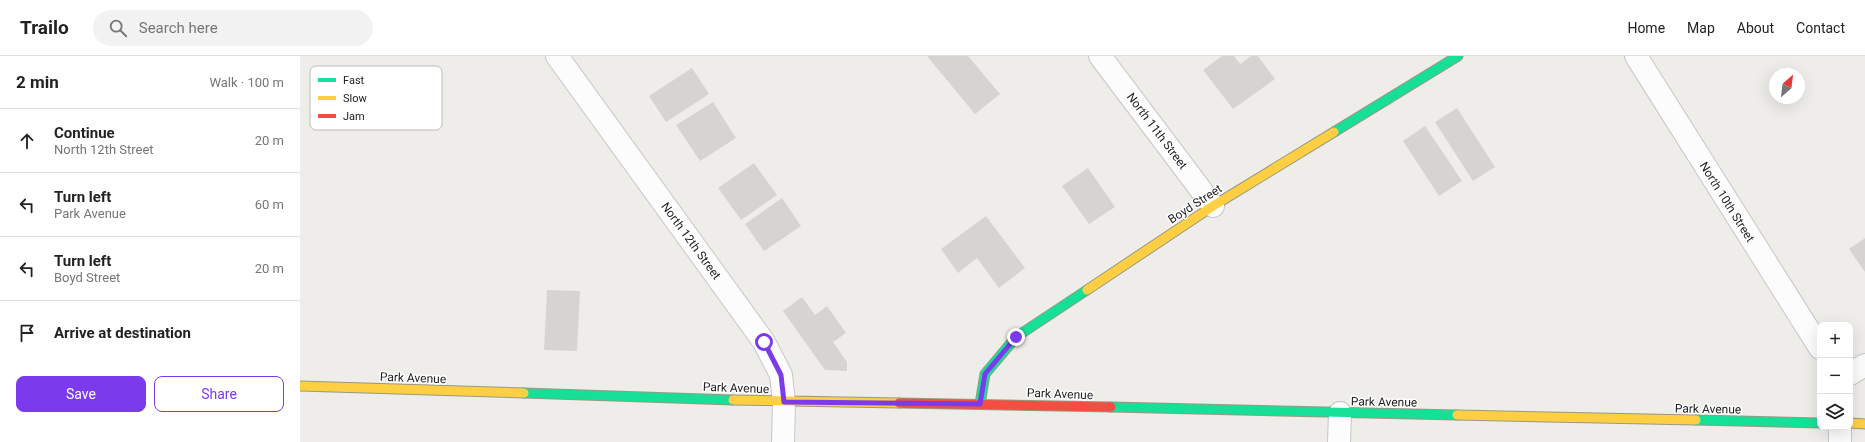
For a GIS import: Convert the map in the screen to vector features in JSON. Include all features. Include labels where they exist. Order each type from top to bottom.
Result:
[{"type":"main road","name":"Boyd Street","points":[[980,404],[985,374],[1016,337],[1213,206],[1458,56]]},
{"type":"main road","name":"Park Avenue","points":[[300,386],[784,402],[980,404],[1817,423]]},
{"type":"main road","points":[[1853,424],[1865,424]]},
{"type":"street","name":"North 12th Street","points":[[557,56],[764,342],[781,375],[784,402],[783,442]]},
{"type":"street","name":"North 11th Street","points":[[1100,56],[1213,206]]},
{"type":"street","name":"North 10th Street","points":[[1636,56],[1817,343]]},
{"type":"street","points":[[1853,372],[1865,366]]},
{"type":"street","points":[[1339,442],[1340,413]]},
{"type":"street","points":[[1840,430],[1840,442]]},
{"type":"building","points":[[927,56],[968,56],[1000,94],[975,114]]},
{"type":"building","points":[[1222,56],[1234,56],[1240,64],[1251,56],[1258,56],[1275,79],[1233,109],[1203,70]]},
{"type":"building","points":[[692,68],[709,94],[666,122],[649,96]]},
{"type":"building","points":[[713,102],[736,138],[700,161],[676,125]]},
{"type":"building","points":[[1457,108],[1495,167],[1473,181],[1435,122]]},
{"type":"building","points":[[1425,126],[1462,181],[1439,196],[1403,141]]},
{"type":"building","points":[[754,163],[777,195],[741,220],[718,188]]},
{"type":"building","points":[[1088,168],[1115,207],[1089,224],[1062,186]]},
{"type":"building","points":[[782,198],[801,226],[764,251],[745,224]]},
{"type":"building","points":[[986,216],[1025,268],[999,288],[977,258],[958,273],[941,249]]},
{"type":"building","points":[[1865,238],[1865,272],[1849,249]]},
{"type":"building","points":[[547,290],[580,291],[577,351],[544,350]]},
{"type":"building","points":[[802,297],[815,315],[827,306],[846,333],[833,342],[847,362],[847,371],[825,370],[783,311]]},
{"type":"traffic: fast","points":[[1334,132],[1458,56]]},
{"type":"traffic: fast","points":[[980,404],[985,374],[1016,337],[1087,290]]},
{"type":"traffic: fast","points":[[524,393],[733,400]]},
{"type":"traffic: fast","points":[[1111,407],[1457,415]]},
{"type":"traffic: fast","points":[[1696,420],[1817,423]]},
{"type":"traffic: slow","points":[[1087,290],[1213,206],[1334,132]]},
{"type":"traffic: slow","points":[[300,386],[524,393]]},
{"type":"traffic: slow","points":[[733,400],[899,403]]},
{"type":"traffic: slow","points":[[1457,415],[1696,420]]},
{"type":"traffic: slow","points":[[1853,423],[1865,424]]},
{"type":"traffic: jam","points":[[899,403],[1111,407]]},
{"type":"route","points":[[764,342],[781,375],[784,402],[980,404],[985,374],[1016,337]]}]
